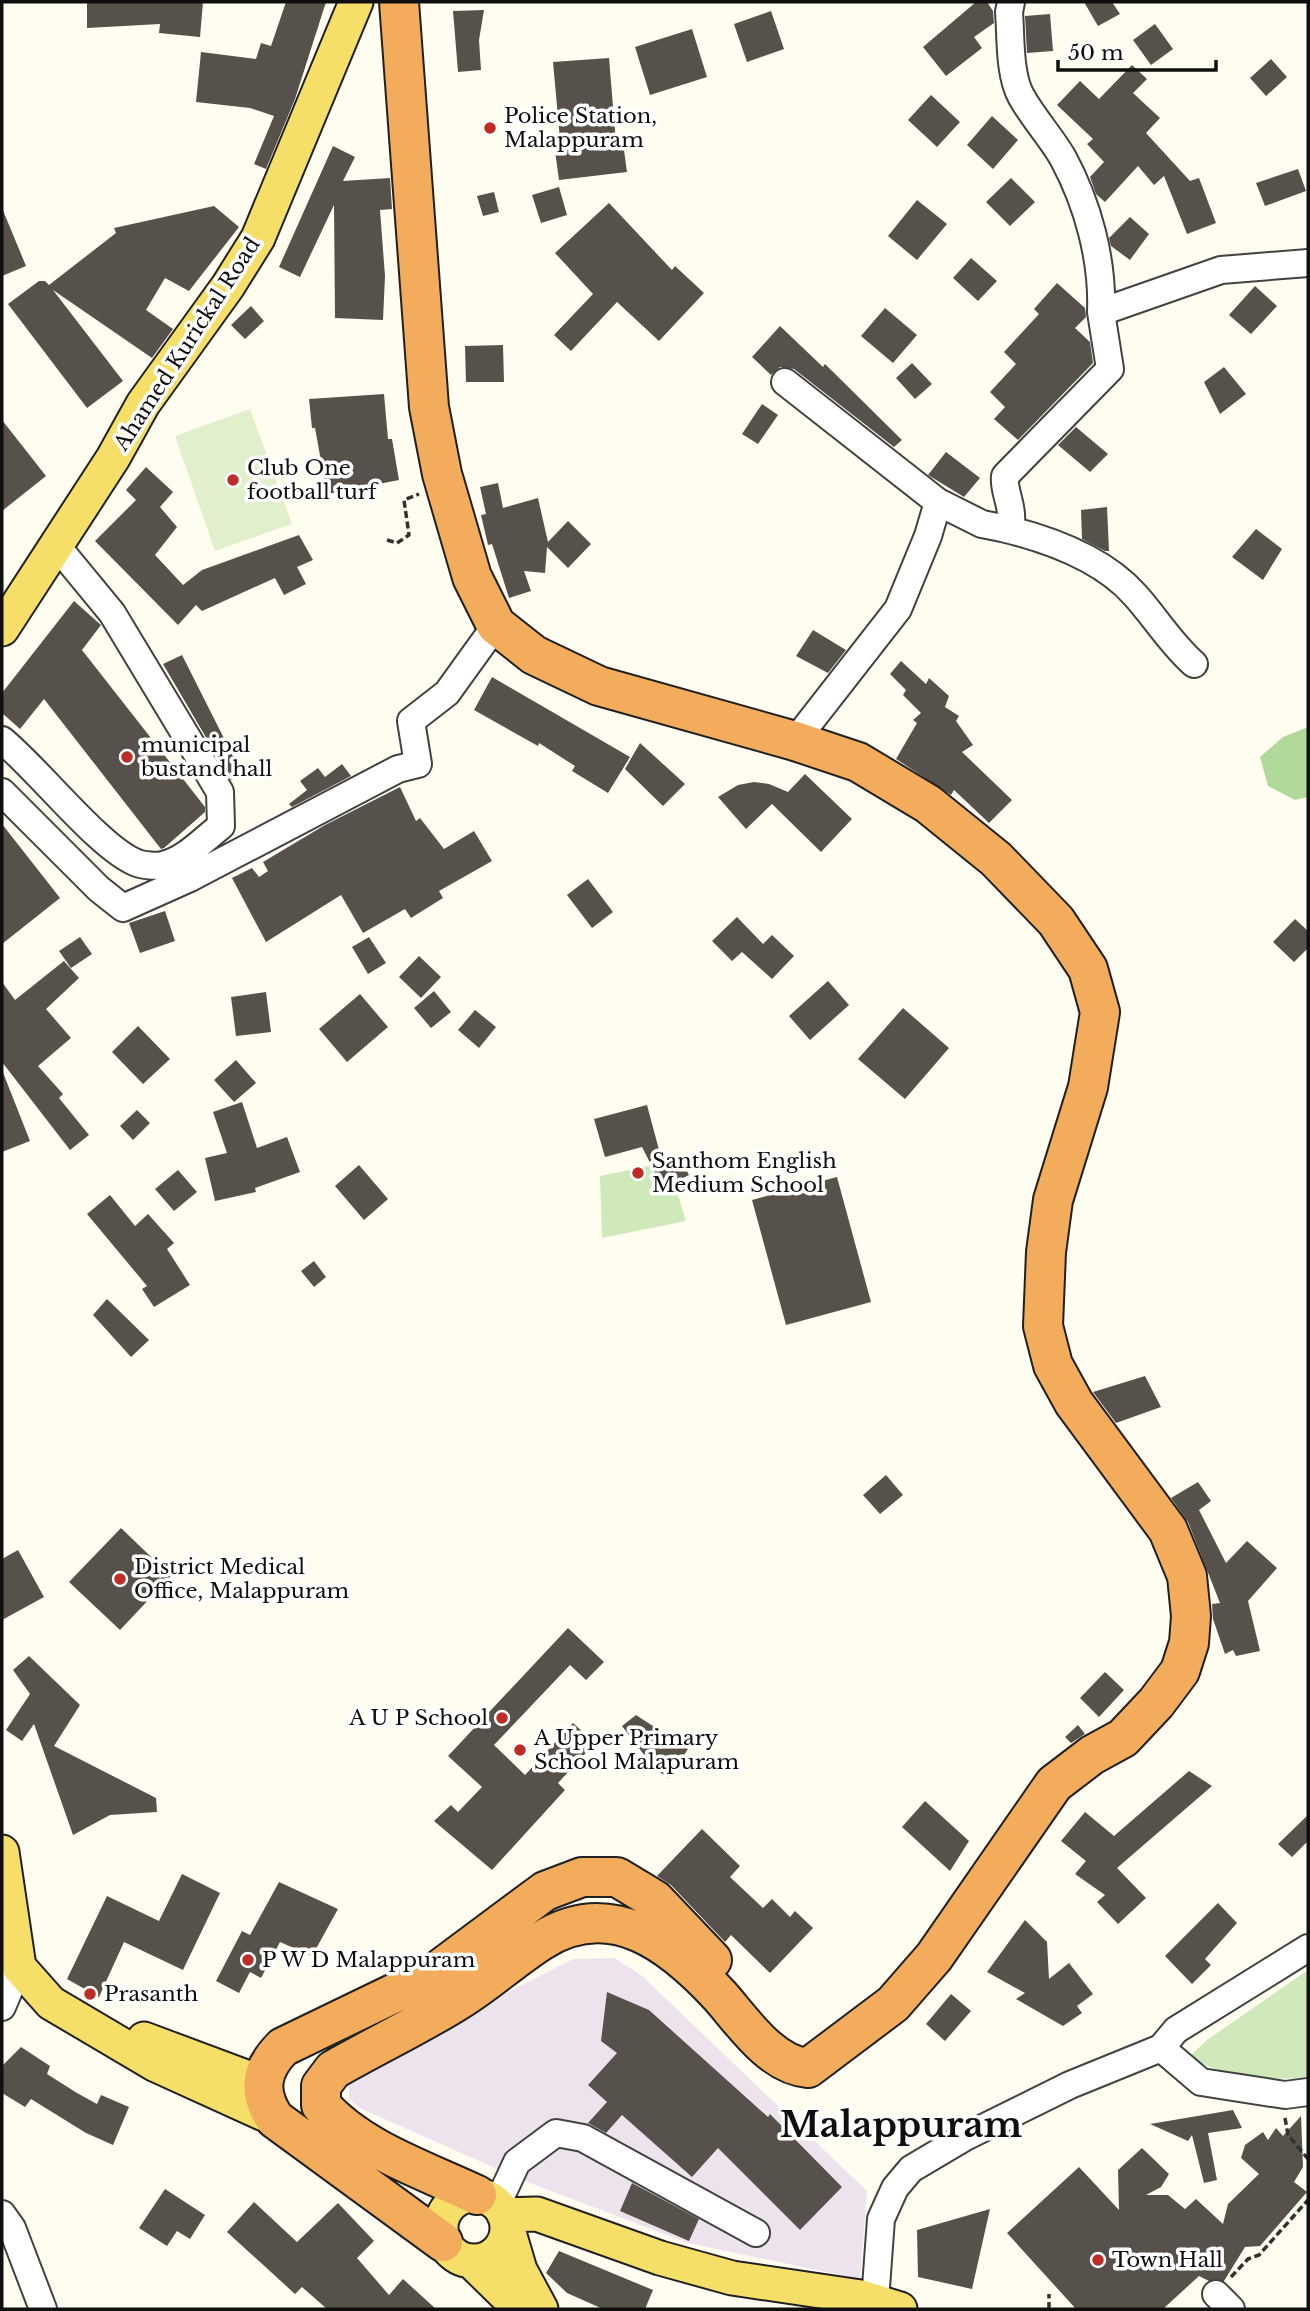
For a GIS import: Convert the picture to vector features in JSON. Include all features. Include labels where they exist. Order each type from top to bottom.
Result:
[{"type":"highway","points":[[399,2],[429,407],[442,474],[472,577],[496,625],[534,655],[599,685],[795,741],[858,762],[928,804],[996,859],[1056,921],[1088,969],[1100,1012],[1088,1087],[1053,1200],[1046,1252],[1043,1326],[1053,1365],[1074,1403],[1168,1530],[1187,1576],[1191,1616],[1189,1643],[1180,1671],[1156,1703],[1123,1738],[1092,1755],[1054,1784],[934,1957],[893,2004],[808,2068],[795,2067],[773,2053],[693,1967],[648,1936],[618,1923],[575,1926],[543,1940],[455,2003],[333,2070],[321,2086],[321,2105],[336,2123],[496,2210]]},
{"type":"highway","points":[[457,2252],[275,2119],[264,2102],[262,2083],[268,2061],[283,2047],[432,1975],[545,1891],[582,1877],[617,1877],[655,1900],[709,1956],[772,2031],[799,2052],[835,2049]]},
{"type":"main road","name":"Ahamed Kurickal Road","points":[[2,629],[113,458],[143,404],[228,286],[258,238],[356,2]]},
{"type":"main road","points":[[2,1852],[10,1964],[51,2003],[156,2065],[275,2119]]},
{"type":"main road","points":[[91,2025],[158,2042],[262,2083]]},
{"type":"main road","points":[[520,2309],[457,2252],[441,2219],[446,2209],[465,2196],[496,2210],[537,2214],[660,2258],[732,2278],[873,2304]]},
{"type":"main road","points":[[457,2252],[480,2261],[497,2252],[503,2245],[496,2210]]},
{"type":"main road","points":[[496,2210],[520,2270],[541,2309]]},
{"type":"street","points":[[1002,528],[1011,521],[1012,509],[1004,483],[1005,476],[1110,369],[1101,313],[1102,290],[1093,238],[1082,197],[1063,158],[1020,95],[1011,31],[1011,2]]},
{"type":"street","points":[[1101,313],[1221,270],[1308,263]]},
{"type":"street","points":[[785,382],[938,502],[982,524],[1038,537],[1111,572],[1134,594],[1194,664]]},
{"type":"street","points":[[795,741],[898,609],[928,536],[938,502]]},
{"type":"street","points":[[2,740],[105,840],[137,863],[163,866],[190,851],[221,826],[220,792],[112,613],[57,545]]},
{"type":"street","points":[[2,792],[99,889],[123,908],[190,878],[398,769],[418,764],[411,721],[447,693],[496,625]]},
{"type":"street","points":[[873,2304],[881,2219],[895,2188],[911,2169],[965,2137],[1070,2085],[1161,2048],[1176,2030],[1308,1948]]},
{"type":"street","points":[[2,2007],[10,1964]]},
{"type":"street","points":[[1161,2048],[1179,2067],[1201,2082],[1297,2093]]},
{"type":"street","points":[[496,2210],[517,2162],[556,2133],[583,2138],[756,2233]]},
{"type":"street","points":[[2,2214],[17,2239],[43,2309]]},
{"type":"path","points":[[387,540],[397,543],[409,535],[404,500],[417,495],[442,474]]},
{"type":"path","points":[[1297,2093],[1288,2135],[1308,2159]]},
{"type":"path","points":[[1224,2302],[1248,2259],[1259,2255],[1308,2200]]},
{"type":"path","points":[[1049,2294],[1049,2309]]},
{"type":"shaded area","points":[[614,1958],[641,1975],[867,2191],[860,2279],[688,2243],[522,2180],[362,2109],[349,2100],[349,2080],[362,2067],[573,1959]]},
{"type":"green space","name":"Club One football turf","points":[[250,409],[292,524],[215,551],[175,436]]},
{"type":"green space","points":[[1308,727],[1308,797],[1295,800],[1268,786],[1260,757],[1283,737]]},
{"type":"green space","points":[[668,1162],[686,1221],[602,1238],[600,1176]]},
{"type":"green space","points":[[1308,1970],[1308,2079],[1262,2078],[1232,2073],[1189,2057],[1207,2040]]},
{"type":"building","points":[[87,2],[203,2],[200,37],[159,33],[160,24],[87,28]]},
{"type":"building","points":[[286,2],[326,2],[295,99],[266,169],[254,164],[274,116],[250,108],[196,102],[201,52],[256,59],[261,43],[271,46]]},
{"type":"building","points":[[976,2],[987,2],[993,11],[994,23],[974,37],[982,48],[946,76],[923,47]]},
{"type":"building","points":[[1084,2],[1112,2],[1120,14],[1098,26]]},
{"type":"building","points":[[484,10],[479,40],[481,70],[458,72],[453,11]]},
{"type":"building","points":[[771,11],[784,49],[747,62],[734,24]]},
{"type":"building","points":[[1050,14],[1053,51],[1027,53],[1025,16]]},
{"type":"building","points":[[1155,24],[1173,49],[1151,65],[1133,40]]},
{"type":"building","points":[[692,29],[707,77],[650,95],[635,47]]},
{"type":"building","points":[[609,58],[616,143],[623,143],[627,172],[559,180],[555,151],[561,150],[553,62]]},
{"type":"building","points":[[1271,59],[1287,77],[1266,96],[1250,78]]},
{"type":"building","points":[[1132,65],[1147,79],[1133,93],[1160,118],[1146,133],[1190,181],[1199,178],[1216,223],[1187,234],[1164,176],[1154,185],[1138,166],[1105,202],[1096,194],[1090,177],[1104,162],[1087,144],[1093,139],[1057,105],[1080,81],[1099,99]]},
{"type":"building","points":[[931,95],[960,122],[937,147],[908,120]]},
{"type":"building","points":[[992,116],[1018,140],[993,169],[967,145]]},
{"type":"building","points":[[333,146],[355,157],[343,181],[390,178],[392,209],[380,210],[385,276],[383,320],[335,318],[334,205],[300,277],[279,267]]},
{"type":"building","points":[[1298,169],[1306,191],[1265,206],[1256,183]]},
{"type":"building","points":[[1011,178],[1035,202],[1010,226],[986,202]]},
{"type":"building","points":[[559,187],[567,215],[541,223],[532,195]]},
{"type":"building","points":[[494,192],[499,212],[483,216],[477,196]]},
{"type":"building","points":[[917,200],[947,224],[917,260],[888,236]]},
{"type":"building","points":[[609,203],[672,270],[675,266],[704,293],[659,341],[617,302],[571,351],[554,335],[593,294],[555,253]]},
{"type":"building","points":[[214,206],[239,227],[189,291],[165,278],[146,310],[173,329],[152,358],[53,290],[123,381],[87,408],[8,304],[39,281],[45,281],[49,285],[116,233],[114,228]]},
{"type":"building","points":[[2,208],[26,266],[2,276]]},
{"type":"building","points":[[1130,217],[1149,234],[1130,260],[1111,246],[1109,238]]},
{"type":"building","points":[[971,258],[997,281],[978,301],[953,278]]},
{"type":"building","points":[[1057,283],[1085,308],[1086,317],[1075,328],[1090,342],[1093,363],[1018,440],[994,419],[1005,407],[990,392],[1016,364],[1004,352],[1039,314],[1034,309]]},
{"type":"building","points":[[1255,286],[1277,306],[1251,334],[1229,315]]},
{"type":"building","points":[[251,306],[264,321],[245,339],[231,325]]},
{"type":"building","points":[[885,308],[917,335],[893,363],[861,336]]},
{"type":"building","points":[[780,326],[823,367],[825,364],[902,440],[894,447],[794,369],[780,367],[771,375],[752,357]]},
{"type":"building","points":[[503,345],[504,382],[466,382],[465,346]]},
{"type":"building","points":[[912,363],[932,384],[915,399],[896,378]]},
{"type":"building","points":[[1224,367],[1246,394],[1220,414],[1204,382]]},
{"type":"building","points":[[384,394],[388,439],[392,439],[399,480],[327,494],[315,428],[312,428],[309,399]]},
{"type":"building","points":[[762,404],[778,415],[758,444],[742,434]]},
{"type":"building","points":[[2,420],[46,476],[2,511]]},
{"type":"building","points":[[1076,427],[1108,454],[1090,472],[1058,445]]},
{"type":"building","points":[[946,452],[980,478],[964,497],[928,475]]},
{"type":"building","points":[[146,467],[173,492],[160,507],[177,527],[155,555],[183,585],[202,570],[299,535],[313,560],[297,567],[306,584],[284,595],[275,578],[202,611],[196,605],[178,625],[95,541],[136,500],[126,490]]},
{"type":"building","points":[[498,483],[503,508],[538,498],[548,542],[568,521],[591,544],[568,568],[547,547],[545,573],[524,571],[531,591],[509,598],[492,544],[488,545],[481,515],[486,514],[480,487]]},
{"type":"building","points":[[1107,507],[1109,551],[1105,551],[1082,539],[1081,510]]},
{"type":"building","points":[[1256,529],[1282,549],[1263,580],[1232,557]]},
{"type":"building","name":"municipal bustand hall","points":[[74,601],[101,625],[82,650],[205,807],[205,812],[164,848],[161,849],[44,699],[20,729],[2,713],[2,693]]},
{"type":"building","points":[[813,630],[846,650],[828,673],[796,656]]},
{"type":"building","points":[[182,655],[242,774],[231,780],[163,664]]},
{"type":"building","points":[[901,661],[926,684],[929,678],[949,696],[945,707],[959,716],[956,721],[973,745],[962,752],[1012,800],[989,823],[954,790],[951,795],[896,759],[917,723],[913,720],[921,713],[903,695],[906,690],[890,674]]},
{"type":"building","points":[[492,677],[630,757],[608,793],[572,771],[575,766],[539,743],[538,746],[474,710]]},
{"type":"building","points":[[640,743],[685,784],[663,806],[625,769]]},
{"type":"building","points":[[342,764],[351,776],[292,807],[289,804],[307,790],[300,781],[318,768],[325,777]]},
{"type":"building","points":[[805,774],[852,819],[821,852],[772,804],[746,829],[718,797],[738,785],[754,782],[769,784],[788,792]]},
{"type":"building","points":[[400,787],[416,821],[420,818],[444,849],[474,831],[492,861],[439,891],[443,898],[411,918],[405,909],[363,933],[341,895],[266,942],[232,878],[252,868],[259,877],[268,871],[263,862],[325,825]]},
{"type":"building","points":[[2,824],[60,898],[2,944]]},
{"type":"building","points":[[588,879],[613,912],[592,928],[567,895]]},
{"type":"building","points":[[165,911],[175,941],[140,953],[129,923]]},
{"type":"building","points":[[737,917],[763,944],[772,935],[794,956],[772,979],[742,952],[732,961],[712,941]]},
{"type":"building","points":[[1295,919],[1308,931],[1308,948],[1294,962],[1273,942]]},
{"type":"building","points":[[80,937],[92,954],[71,968],[59,951]]},
{"type":"building","points":[[369,937],[386,963],[368,974],[352,947]]},
{"type":"building","points":[[419,956],[441,977],[421,998],[399,977]]},
{"type":"building","points":[[64,961],[79,978],[46,1009],[71,1038],[38,1066],[63,1094],[59,1098],[89,1135],[70,1150],[2,1062],[2,982],[15,1000]]},
{"type":"building","points":[[828,981],[849,1005],[810,1040],[789,1016]]},
{"type":"building","points":[[434,991],[451,1012],[431,1028],[414,1008]]},
{"type":"building","points":[[266,992],[271,1032],[236,1036],[231,997]]},
{"type":"building","points":[[360,994],[388,1027],[347,1062],[319,1029]]},
{"type":"building","points":[[903,1008],[949,1048],[905,1099],[858,1059]]},
{"type":"building","points":[[475,1010],[496,1027],[479,1048],[458,1030]]},
{"type":"building","points":[[138,1026],[170,1059],[143,1084],[112,1052]]},
{"type":"building","points":[[236,1060],[256,1083],[234,1102],[214,1080]]},
{"type":"building","points":[[2,1070],[30,1141],[2,1152]]},
{"type":"building","points":[[242,1102],[257,1148],[287,1137],[300,1172],[255,1188],[256,1192],[215,1201],[205,1158],[227,1153],[213,1112]]},
{"type":"building","points":[[647,1105],[662,1161],[678,1154],[689,1175],[663,1188],[642,1147],[605,1157],[594,1119]]},
{"type":"building","points":[[137,1110],[150,1123],[133,1140],[120,1126]]},
{"type":"building","points":[[359,1165],[388,1199],[364,1220],[335,1186]]},
{"type":"building","points":[[178,1170],[197,1192],[174,1211],[155,1189]]},
{"type":"building","points":[[837,1177],[871,1302],[786,1325],[752,1200]]},
{"type":"building","points":[[110,1195],[135,1226],[148,1214],[174,1243],[167,1249],[190,1285],[154,1307],[142,1289],[147,1286],[87,1214]]},
{"type":"building","points":[[314,1261],[326,1277],[314,1287],[301,1271]]},
{"type":"building","points":[[107,1299],[149,1340],[131,1357],[93,1315]]},
{"type":"building","points":[[1145,1376],[1161,1407],[1116,1423],[1093,1392]]},
{"type":"building","points":[[886,1475],[903,1495],[880,1514],[863,1495]]},
{"type":"building","points":[[1198,1482],[1211,1501],[1199,1510],[1226,1563],[1247,1541],[1277,1568],[1248,1601],[1260,1651],[1236,1656],[1233,1650],[1225,1654],[1213,1619],[1212,1604],[1220,1603],[1188,1522],[1171,1498]]},
{"type":"building","name":"District Medical Office, Malappuram","points":[[121,1528],[171,1576],[120,1630],[69,1582]]},
{"type":"building","points":[[18,1550],[44,1597],[2,1620],[2,1559]]},
{"type":"building","name":"A Upper Primary School Malapuram","points":[[568,1628],[604,1662],[586,1680],[570,1665],[494,1745],[525,1775],[573,1723],[595,1743],[558,1783],[565,1790],[492,1870],[434,1821],[451,1805],[458,1812],[482,1787],[448,1756]]},
{"type":"building","points":[[29,1656],[80,1705],[54,1746],[156,1798],[157,1812],[110,1815],[73,1835],[34,1724],[22,1741],[6,1730],[30,1694],[13,1670]]},
{"type":"building","points":[[1105,1672],[1124,1690],[1099,1717],[1080,1698]]},
{"type":"building","points":[[636,1715],[688,1749],[669,1778],[655,1769],[622,1726]]},
{"type":"building","points":[[1078,1725],[1085,1734],[1071,1743],[1065,1737]]},
{"type":"building","points":[[1189,1771],[1212,1786],[1117,1868],[1146,1898],[1118,1924],[1097,1902],[1105,1895],[1075,1874],[1086,1861],[1061,1841],[1085,1812],[1114,1836]]},
{"type":"building","points":[[925,1801],[969,1841],[950,1871],[902,1827]]},
{"type":"building","points":[[1308,1815],[1308,1841],[1292,1857],[1278,1844]]},
{"type":"building","points":[[702,1829],[740,1866],[730,1877],[763,1908],[772,1899],[790,1917],[795,1911],[813,1928],[770,1973],[731,1935],[725,1942],[671,1885],[657,1876]]},
{"type":"building","points":[[182,1874],[220,1893],[183,1970],[124,1942],[99,1997],[67,1979],[107,1896],[159,1921]]},
{"type":"building","points":[[279,1882],[338,1909],[312,1956],[280,1942],[261,1978],[250,1972],[239,1993],[216,1981],[242,1931],[250,1935]]},
{"type":"building","points":[[1218,1903],[1237,1923],[1205,1959],[1211,1965],[1192,1984],[1165,1956]]},
{"type":"building","points":[[1025,1920],[1047,1942],[1049,1979],[1069,1963],[1093,1994],[1077,2006],[1082,2013],[1063,2026],[1016,1999],[1025,1993],[987,1972]]},
{"type":"building","points":[[607,1992],[649,2010],[768,2117],[770,2114],[842,2187],[800,2230],[718,2148],[692,2177],[622,2115],[606,2133],[588,2123],[607,2102],[588,2085],[617,2053],[601,2041]]},
{"type":"building","points":[[951,1994],[971,2011],[945,2041],[926,2024]]},
{"type":"building","points":[[21,2047],[50,2066],[47,2074],[77,2093],[97,2104],[101,2095],[129,2107],[113,2145],[86,2133],[31,2099],[25,2107],[2,2093],[2,2066]]},
{"type":"building","points":[[1233,2110],[1242,2128],[1208,2133],[1217,2180],[1204,2183],[1192,2135],[1188,2141],[1150,2124]]},
{"type":"building","points":[[1301,2116],[1303,2167],[1294,2182],[1307,2192],[1260,2246],[1245,2247],[1224,2281],[1209,2281],[1199,2276],[1163,2309],[1076,2309],[1007,2233],[1079,2167],[1119,2210],[1118,2170],[1142,2148],[1169,2174],[1161,2187],[1146,2195],[1168,2195],[1185,2209],[1196,2199],[1223,2224],[1228,2204],[1259,2174],[1241,2158],[1245,2145],[1263,2132],[1268,2140],[1276,2128],[1283,2136]]},
{"type":"building","points":[[632,2183],[699,2219],[689,2241],[620,2211]]},
{"type":"building","points":[[165,2189],[205,2215],[190,2239],[177,2231],[167,2246],[139,2228]]},
{"type":"building","points":[[254,2202],[297,2242],[338,2203],[374,2241],[357,2258],[389,2295],[403,2279],[436,2309],[327,2309],[302,2287],[295,2294],[227,2232]]},
{"type":"building","points":[[990,2209],[972,2289],[918,2277],[917,2230]]},
{"type":"building","points":[[559,2251],[653,2290],[645,2309],[603,2309],[567,2293],[546,2273]]},
{"type":"place","name":"Police Station, Malappuram","points":[[490,128]]},
{"type":"place","name":"Club One football turf","points":[[233,480]]},
{"type":"place","name":"municipal bustand hall","points":[[127,757]]},
{"type":"place","name":"Santhom English Medium School","points":[[638,1173]]},
{"type":"place","name":"District Medical Office, Malappuram","points":[[120,1579]]},
{"type":"place","name":"A U P School","points":[[502,1718]]},
{"type":"place","name":"A Upper Primary School Malapuram","points":[[520,1750]]},
{"type":"place","name":"P W D Malappuram","points":[[248,1960]]},
{"type":"place","name":"Prasanth","points":[[90,1994]]},
{"type":"place","name":"Town Hall","points":[[1098,2260]]},
{"type":"district","name":"Malappuram","points":[[901,2125]]}]
